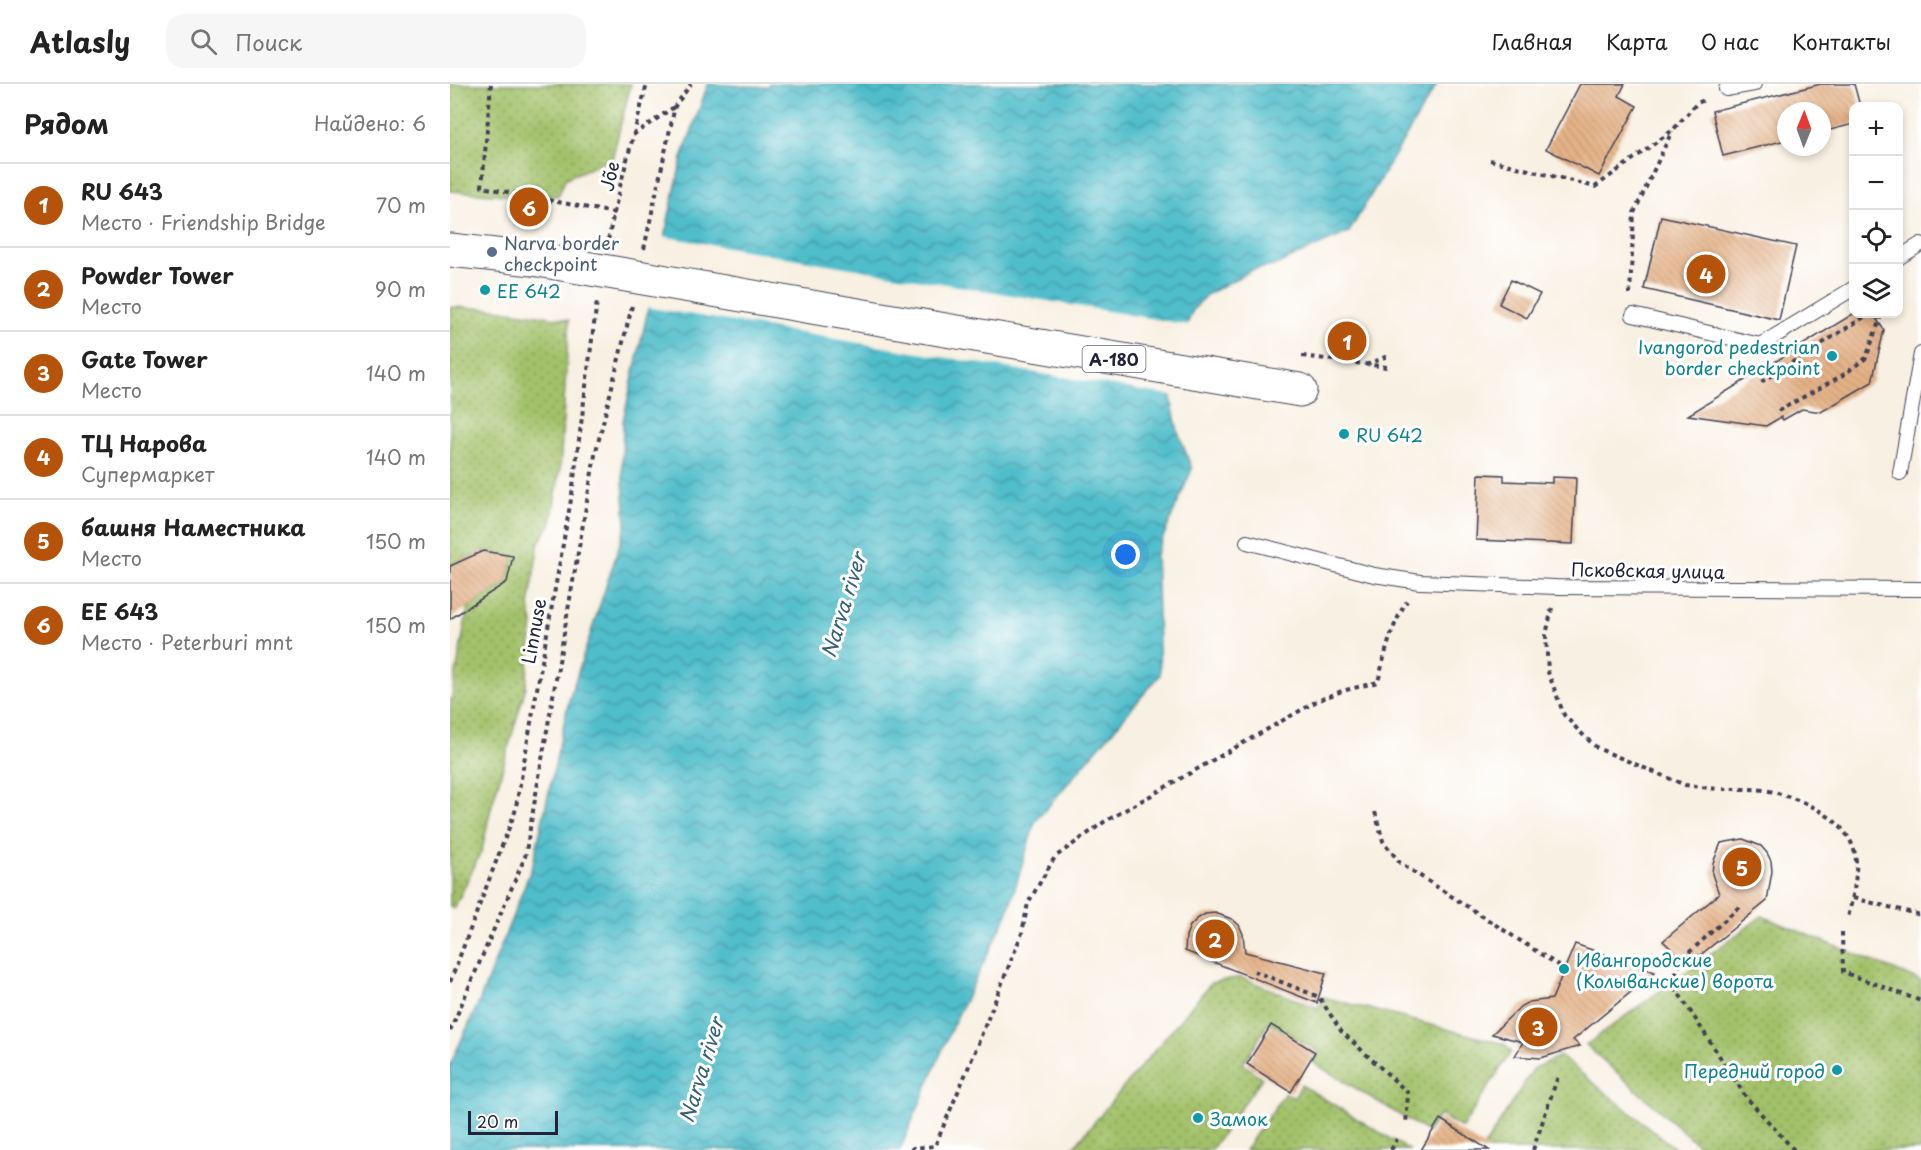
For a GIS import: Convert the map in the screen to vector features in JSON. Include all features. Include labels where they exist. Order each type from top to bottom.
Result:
[{"type":"highway","points":[[450,250],[533,259]]},
{"type":"highway","points":[[450,267],[533,259]]},
{"type":"highway","name":"А-180","points":[[533,259],[1300,390]]},
{"type":"lane","points":[[1726,89],[1754,84]]},
{"type":"lane","points":[[1903,255],[1921,244]]},
{"type":"lane","points":[[1633,315],[1760,345],[1849,291]]},
{"type":"lane","points":[[1900,473],[1921,354]]},
{"type":"lane","name":"Псковская улица","points":[[1247,542],[1374,575],[1420,582],[1556,587],[1921,589]]},
{"type":"path","points":[[490,84],[482,187],[614,213]]},
{"type":"path","name":"Jõe","points":[[607,244],[646,84]]},
{"type":"path","points":[[1490,160],[1595,187],[1673,130],[1697,103],[1726,89]]},
{"type":"path","points":[[633,135],[675,106]]},
{"type":"path","points":[[1633,315],[1629,301],[1634,213],[1673,130]]},
{"type":"path","name":"Linnuse","points":[[450,982],[515,812],[572,494],[598,298]]},
{"type":"path","points":[[1761,382],[1863,318]]},
{"type":"path","points":[[1778,411],[1843,375],[1866,358],[1879,318]]},
{"type":"path","points":[[1306,356],[1387,367]]},
{"type":"path","points":[[1365,365],[1389,357]]},
{"type":"path","points":[[450,1031],[525,858],[595,455]]},
{"type":"path","points":[[911,1150],[935,1146],[1022,933],[1028,903],[1055,857],[1104,822],[1317,701],[1342,691],[1378,682],[1398,615],[1420,582]]},
{"type":"path","points":[[1556,587],[1546,635],[1546,652],[1548,672],[1564,715],[1597,748],[1685,785],[1774,793],[1822,811],[1850,839],[1855,855],[1853,898],[1848,918]]},
{"type":"path","points":[[1375,812],[1383,841],[1401,863],[1564,969]]},
{"type":"path","points":[[1853,898],[1921,915]]},
{"type":"path","points":[[1739,907],[1682,959],[1672,983],[1746,1097],[1794,1150]]},
{"type":"path","points":[[1842,932],[1844,972],[1921,1001]]},
{"type":"path","points":[[1254,971],[1318,997],[1341,1031],[1408,1093],[1406,1125]]},
{"type":"path","points":[[1533,1150],[1558,1076]]},
{"type":"path","points":[[1390,1150],[1397,1139]]},
{"type":"green space","points":[[450,84],[631,84],[612,159],[566,178],[558,196],[450,191]]},
{"type":"green space","points":[[450,307],[497,309],[569,320],[560,470],[551,523],[539,542],[529,606],[533,623],[526,686],[490,812],[482,850],[454,909],[450,907],[450,706],[468,607],[507,582],[513,556],[483,551],[450,566]]},
{"type":"green space","points":[[1762,916],[1921,981],[1921,1150],[1704,1150],[1586,1045]]},
{"type":"green space","points":[[1240,977],[1318,1008],[1323,997],[1504,1044],[1511,1052],[1462,1128],[1439,1115],[1428,1132],[1312,1062],[1318,1051],[1269,1022],[1243,1064],[1262,1078],[1211,1150],[1071,1150],[1211,983]]},
{"type":"green space","points":[[1560,1056],[1677,1150],[1482,1150],[1533,1069]]},
{"type":"green space","points":[[1301,1085],[1409,1150],[1245,1150],[1285,1093],[1294,1098]]},
{"type":"water","name":"Narva river","points":[[708,84],[766,87],[770,84],[1437,84],[1349,232],[1273,266],[1252,270],[1206,295],[1193,310],[1180,341],[1171,399],[1178,432],[1192,469],[1156,554],[1160,675],[1035,822],[1007,915],[953,1025],[900,1150],[450,1150],[450,1065],[479,1002],[533,864],[569,700],[626,525],[622,467],[623,421],[682,158]]},
{"type":"pier","points":[[661,236],[1190,325],[1183,342],[1174,396],[646,307]]},
{"type":"building","points":[[1580,84],[1625,84],[1619,96],[1637,106],[1599,176],[1546,149]]},
{"type":"building","points":[[1821,84],[1854,84],[1859,102],[1849,102],[1849,125],[1831,130],[1831,102],[1777,102],[1777,142],[1723,156],[1712,111]]},
{"type":"building","points":[[1661,216],[1796,246],[1779,320],[1644,289]]},
{"type":"building","points":[[1511,280],[1540,294],[1527,318],[1499,304]]},
{"type":"building","name":"Ivangorod pedestrian border checkpoint","points":[[1849,316],[1876,318],[1884,330],[1872,382],[1821,412],[1802,409],[1783,420],[1781,417],[1766,426],[1688,415]]},
{"type":"building","points":[[1479,474],[1504,475],[1504,481],[1552,483],[1552,477],[1576,478],[1573,544],[1476,540]]},
{"type":"building","points":[[483,551],[513,556],[507,582],[450,619],[450,566]]},
{"type":"building","points":[[1743,839],[1761,846],[1771,861],[1772,871],[1767,901],[1688,965],[1663,941],[1719,894],[1712,874],[1713,863],[1721,843]]},
{"type":"building","points":[[1215,913],[1232,919],[1239,925],[1243,934],[1245,952],[1326,973],[1317,1003],[1185,951],[1186,936],[1190,926],[1205,914]]},
{"type":"building","points":[[1575,944],[1655,972],[1573,1040],[1580,1046],[1541,1058],[1515,1056],[1523,1042],[1492,1034],[1521,1006],[1529,1002],[1552,999]]},
{"type":"building","points":[[1271,1025],[1315,1052],[1291,1092],[1247,1064]]},
{"type":"building","points":[[1440,1119],[1489,1150],[1421,1150]]},
{"type":"place","name":"EE 643","points":[[529,207]]},
{"type":"place","name":"Narva border checkpoint","points":[[492,252]]},
{"type":"place","name":"ТЦ Нарова","points":[[1706,274]]},
{"type":"place","name":"EE 642","points":[[485,290]]},
{"type":"place","name":"RU 643","points":[[1347,341]]},
{"type":"place","name":"Ivangorod pedestrian border checkpoint","points":[[1832,356]]},
{"type":"place","name":"RU 642","points":[[1344,434]]},
{"type":"place","name":"башня Наместника","points":[[1742,867]]},
{"type":"place","name":"Powder Tower","points":[[1215,939]]},
{"type":"place","name":"Ивангородские (Колыванские) ворота","points":[[1564,969]]},
{"type":"place","name":"Gate Tower","points":[[1538,1027]]},
{"type":"place","name":"Передний город","points":[[1837,1070]]},
{"type":"place","name":"Замок","points":[[1198,1118]]}]
